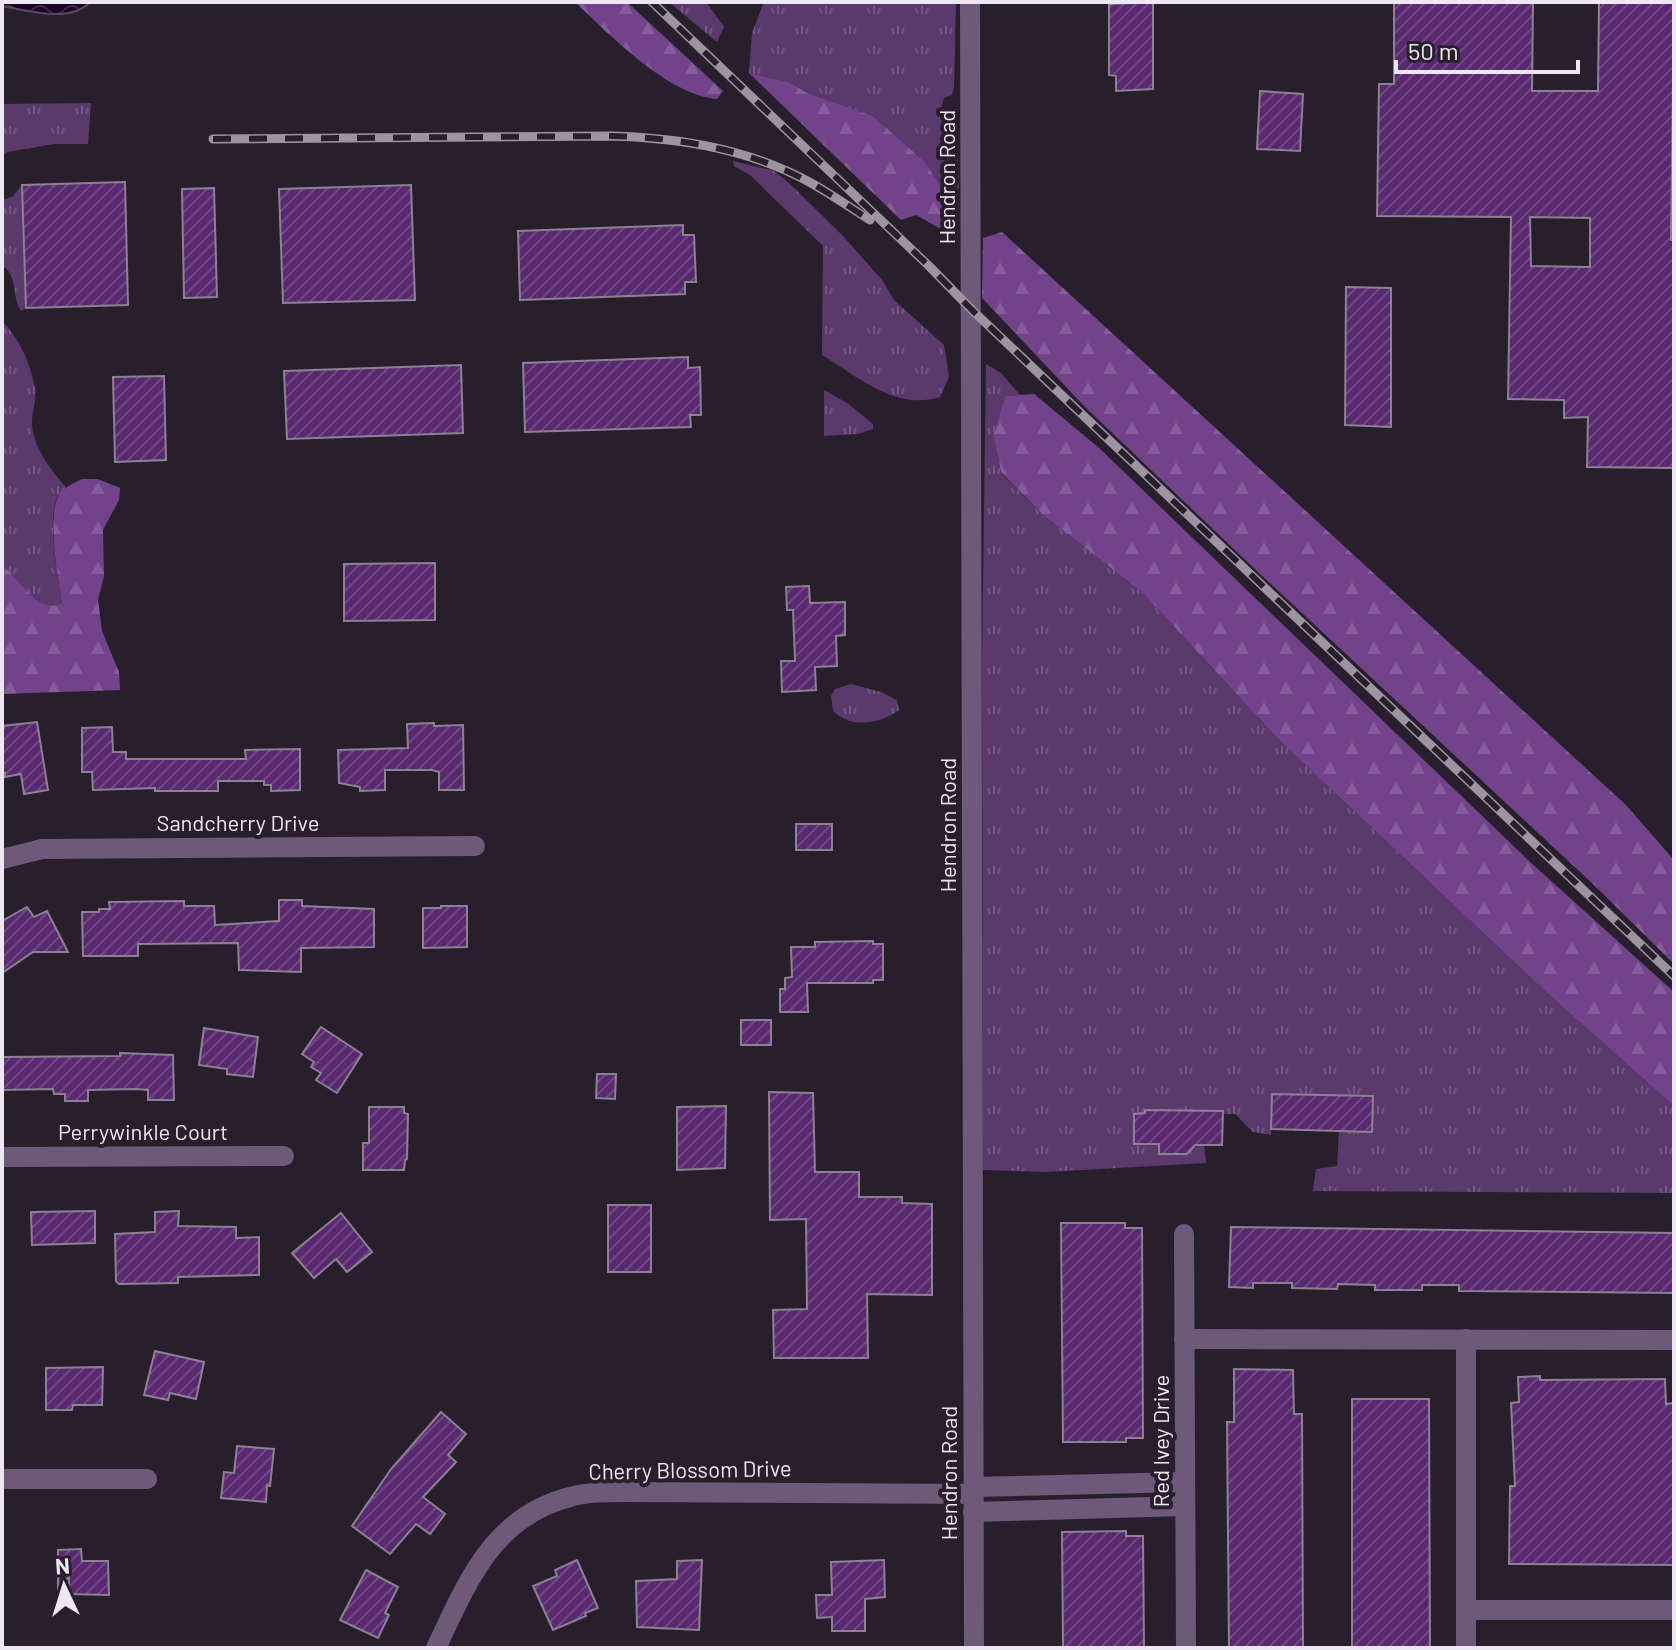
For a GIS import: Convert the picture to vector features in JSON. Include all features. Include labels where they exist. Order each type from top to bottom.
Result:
[{"type":"street","name":"Hendron Road","points":[[970,2],[974,1648]]},
{"type":"street","name":"Sandcherry Drive","points":[[2,859],[42,849],[475,846]]},
{"type":"street","name":"Perrywinkle Court","points":[[2,1157],[284,1156]]},
{"type":"street","name":"Red Ivey Drive","points":[[1184,1234],[1186,1648]]},
{"type":"street","points":[[1184,1339],[1674,1340]]},
{"type":"street","points":[[1466,1339],[1466,1648]]},
{"type":"street","points":[[2,1479],[147,1479]]},
{"type":"street","points":[[973,1497],[1184,1482]]},
{"type":"street","name":"Cherry Blossom Drive","points":[[436,1648],[467,1583],[498,1538],[532,1511],[569,1497],[625,1492],[973,1497]]},
{"type":"street","points":[[973,1497],[1185,1506]]},
{"type":"street","points":[[1466,1610],[1674,1610]]},
{"type":"green space","points":[[575,2],[627,2],[723,91],[717,99],[679,87],[622,46]]},
{"type":"green space","points":[[669,2],[706,2],[724,27],[717,42]]},
{"type":"green space","points":[[764,2],[956,2],[954,87],[952,95],[944,98],[941,109],[942,128],[952,136],[957,156],[959,203],[956,240],[949,230],[946,195],[926,163],[873,116],[807,93],[789,82],[749,73],[752,33]]},
{"type":"green space","points":[[749,73],[789,82],[807,93],[873,116],[926,163],[946,195],[949,230],[916,215],[901,220]]},
{"type":"green space","points":[[91,103],[88,144],[54,144],[7,152],[2,157],[2,104]]},
{"type":"green space","points":[[733,161],[774,171],[789,183],[843,236],[882,280],[894,300],[944,345],[949,377],[940,397],[924,400],[893,396],[822,355],[823,246],[750,175],[734,166]]},
{"type":"green space","points":[[22,185],[26,308],[21,311],[12,278],[5,267],[2,271],[2,196],[5,199],[12,197]]},
{"type":"green space","points":[[1002,232],[1626,805],[1674,860],[1674,964],[1086,408],[982,298],[983,238]]},
{"type":"green space","points":[[2,321],[19,344],[33,379],[32,426],[36,443],[66,487],[57,498],[53,520],[62,603],[52,606],[36,600],[2,566]]},
{"type":"green space","points":[[986,364],[1001,373],[1020,395],[1005,396],[993,435],[1001,473],[1042,514],[1143,593],[1278,739],[1547,993],[1674,1106],[1674,1193],[1313,1191],[1316,1169],[1337,1166],[1339,1131],[1372,1132],[1373,1096],[1273,1094],[1271,1135],[1253,1132],[1235,1114],[1223,1114],[1222,1111],[1145,1111],[1135,1144],[1159,1144],[1159,1154],[1204,1145],[1206,1163],[1046,1172],[983,1170],[982,663]]},
{"type":"green space","points":[[824,390],[847,403],[873,424],[873,429],[858,434],[824,436]]},
{"type":"green space","points":[[1034,394],[1098,447],[1529,861],[1674,992],[1674,1106],[1547,993],[1278,739],[1143,593],[1042,514],[1001,472],[993,435],[1005,396]]},
{"type":"green space","points":[[82,479],[98,479],[120,488],[119,500],[103,530],[104,576],[98,600],[102,631],[119,672],[120,690],[2,694],[2,566],[36,600],[52,606],[62,603],[55,550],[54,509],[61,492]]},
{"type":"green space","points":[[851,684],[897,700],[899,710],[875,721],[857,722],[840,717],[833,711],[831,696],[835,689]]},
{"type":"water","points":[[2,2],[90,2],[82,9],[60,14],[2,6]]},
{"type":"building","points":[[1153,2],[1153,89],[1116,91],[1116,76],[1109,75],[1109,4]]},
{"type":"building","points":[[1394,2],[1533,2],[1532,91],[1598,91],[1599,2],[1674,2],[1671,240],[1674,240],[1674,468],[1587,467],[1588,417],[1564,418],[1564,400],[1508,399],[1511,217],[1377,216],[1379,84],[1394,84]],"holes":[[[1530,217],[1590,218],[1590,267],[1531,266]]]},
{"type":"building","points":[[1260,91],[1303,94],[1300,151],[1257,149]]},
{"type":"building","points":[[125,182],[128,305],[26,308],[22,185]]},
{"type":"building","points":[[411,185],[415,300],[283,303],[279,189]]},
{"type":"building","points":[[214,188],[217,297],[184,298],[182,189]]},
{"type":"building","points":[[683,225],[683,235],[694,235],[696,282],[685,282],[685,294],[520,300],[518,231]]},
{"type":"building","points":[[1346,287],[1391,288],[1391,427],[1345,425]]},
{"type":"building","points":[[688,357],[688,368],[700,367],[701,415],[690,415],[691,427],[525,432],[523,363]]},
{"type":"building","points":[[461,365],[463,433],[287,439],[284,371]]},
{"type":"building","points":[[164,376],[166,460],[115,462],[113,377]]},
{"type":"building","points":[[435,563],[435,620],[344,621],[344,564]]},
{"type":"building","points":[[809,586],[810,603],[845,602],[845,635],[836,636],[837,666],[815,667],[816,690],[782,692],[781,661],[795,661],[793,610],[787,610],[786,587]]},
{"type":"building","points":[[37,722],[48,790],[24,794],[21,774],[5,777],[5,773],[2,774],[2,726]]},
{"type":"building","points":[[434,723],[434,726],[463,725],[464,790],[439,790],[439,772],[432,770],[385,770],[385,790],[360,791],[360,787],[339,783],[338,750],[408,748],[407,724]]},
{"type":"building","points":[[112,727],[113,752],[126,752],[126,759],[246,759],[245,750],[300,749],[300,790],[271,791],[271,785],[264,785],[264,781],[218,781],[218,791],[155,791],[155,788],[93,790],[92,772],[82,772],[82,728]]},
{"type":"building","points":[[796,824],[832,824],[832,850],[796,850]]},
{"type":"building","points":[[279,900],[302,900],[302,906],[374,909],[374,947],[301,948],[301,972],[239,970],[238,943],[138,944],[138,956],[83,956],[82,912],[110,909],[109,902],[184,901],[184,906],[214,906],[215,925],[279,921]]},
{"type":"building","points":[[467,906],[467,947],[423,948],[423,908]]},
{"type":"building","points":[[27,907],[34,917],[47,911],[68,952],[33,952],[2,973],[2,921]]},
{"type":"building","points":[[873,941],[873,944],[883,944],[883,980],[873,980],[873,983],[807,983],[808,1012],[780,1012],[780,989],[785,989],[785,978],[792,977],[791,947],[815,947],[815,942]]},
{"type":"building","points":[[741,1020],[771,1020],[771,1045],[741,1045]]},
{"type":"building","points":[[321,1027],[362,1054],[337,1093],[316,1080],[321,1073],[311,1067],[314,1062],[302,1054]]},
{"type":"building","points":[[204,1028],[258,1037],[253,1077],[227,1074],[227,1069],[199,1065]]},
{"type":"building","points":[[120,1053],[173,1055],[174,1100],[148,1100],[148,1090],[136,1089],[88,1090],[88,1101],[65,1101],[65,1094],[54,1094],[53,1089],[2,1090],[2,1057],[120,1056]]},
{"type":"building","points":[[597,1074],[616,1074],[615,1099],[596,1098]]},
{"type":"building","points":[[769,1092],[813,1093],[815,1172],[859,1172],[859,1197],[902,1197],[902,1203],[932,1204],[932,1295],[867,1294],[868,1358],[774,1358],[773,1310],[807,1309],[806,1219],[770,1220]]},
{"type":"building","points":[[1272,1094],[1373,1096],[1372,1132],[1271,1129]]},
{"type":"building","points":[[726,1106],[725,1168],[677,1170],[677,1107]]},
{"type":"building","points":[[369,1107],[404,1107],[404,1113],[408,1114],[404,1170],[363,1170],[363,1143],[369,1143]]},
{"type":"building","points":[[1145,1110],[1223,1111],[1222,1145],[1195,1145],[1187,1154],[1159,1154],[1159,1144],[1134,1144],[1134,1114],[1145,1113]]},
{"type":"building","points":[[608,1205],[651,1205],[651,1272],[608,1272]]},
{"type":"building","points":[[95,1211],[95,1243],[32,1245],[31,1212]]},
{"type":"building","points":[[179,1211],[178,1226],[236,1227],[236,1238],[259,1237],[259,1275],[178,1277],[178,1283],[119,1284],[116,1281],[115,1234],[155,1232],[155,1212]]},
{"type":"building","points":[[341,1213],[372,1252],[347,1272],[336,1259],[314,1278],[292,1253]]},
{"type":"building","points":[[1061,1223],[1125,1223],[1125,1228],[1142,1228],[1143,1438],[1126,1438],[1126,1442],[1063,1442]]},
{"type":"building","points":[[1231,1227],[1674,1233],[1674,1293],[1459,1291],[1459,1285],[1422,1285],[1422,1290],[1375,1290],[1375,1285],[1338,1284],[1337,1289],[1292,1288],[1292,1283],[1253,1283],[1253,1288],[1229,1287]]},
{"type":"building","points":[[155,1351],[204,1362],[196,1399],[170,1393],[168,1400],[144,1395]]},
{"type":"building","points":[[103,1367],[102,1405],[73,1405],[72,1410],[46,1410],[46,1368]]},
{"type":"building","points":[[1234,1369],[1293,1370],[1294,1414],[1302,1414],[1303,1648],[1229,1648],[1227,1422],[1234,1422]]},
{"type":"building","points":[[1540,1376],[1540,1380],[1665,1379],[1666,1404],[1674,1403],[1674,1565],[1509,1564],[1510,1486],[1515,1486],[1511,1403],[1519,1402],[1518,1377]]},
{"type":"building","points":[[1352,1399],[1429,1399],[1430,1648],[1352,1648]]},
{"type":"building","points":[[441,1412],[466,1434],[448,1455],[456,1462],[423,1497],[445,1514],[430,1534],[416,1524],[390,1554],[352,1526],[391,1469]]},
{"type":"building","points":[[237,1446],[274,1449],[266,1502],[221,1498],[224,1472],[234,1473]]},
{"type":"building","points":[[1126,1531],[1126,1536],[1143,1536],[1144,1648],[1063,1648],[1062,1532]]},
{"type":"building","points":[[81,1549],[82,1561],[108,1561],[109,1595],[69,1594],[69,1577],[58,1589],[58,1550]]},
{"type":"building","points":[[577,1560],[598,1608],[553,1630],[533,1586],[557,1576],[555,1570]]},
{"type":"building","points":[[702,1560],[699,1630],[637,1627],[636,1581],[677,1579],[677,1561]]},
{"type":"building","points":[[884,1560],[885,1597],[865,1599],[865,1631],[832,1631],[832,1617],[817,1618],[816,1595],[832,1595],[831,1562]]},
{"type":"building","points":[[366,1570],[398,1587],[385,1613],[389,1615],[378,1638],[340,1620]]},
{"type":"railway","points":[[652,2],[1674,976]]},
{"type":"railway","points":[[213,139],[611,136],[663,139],[715,148],[765,162],[813,184],[870,220]]}]
